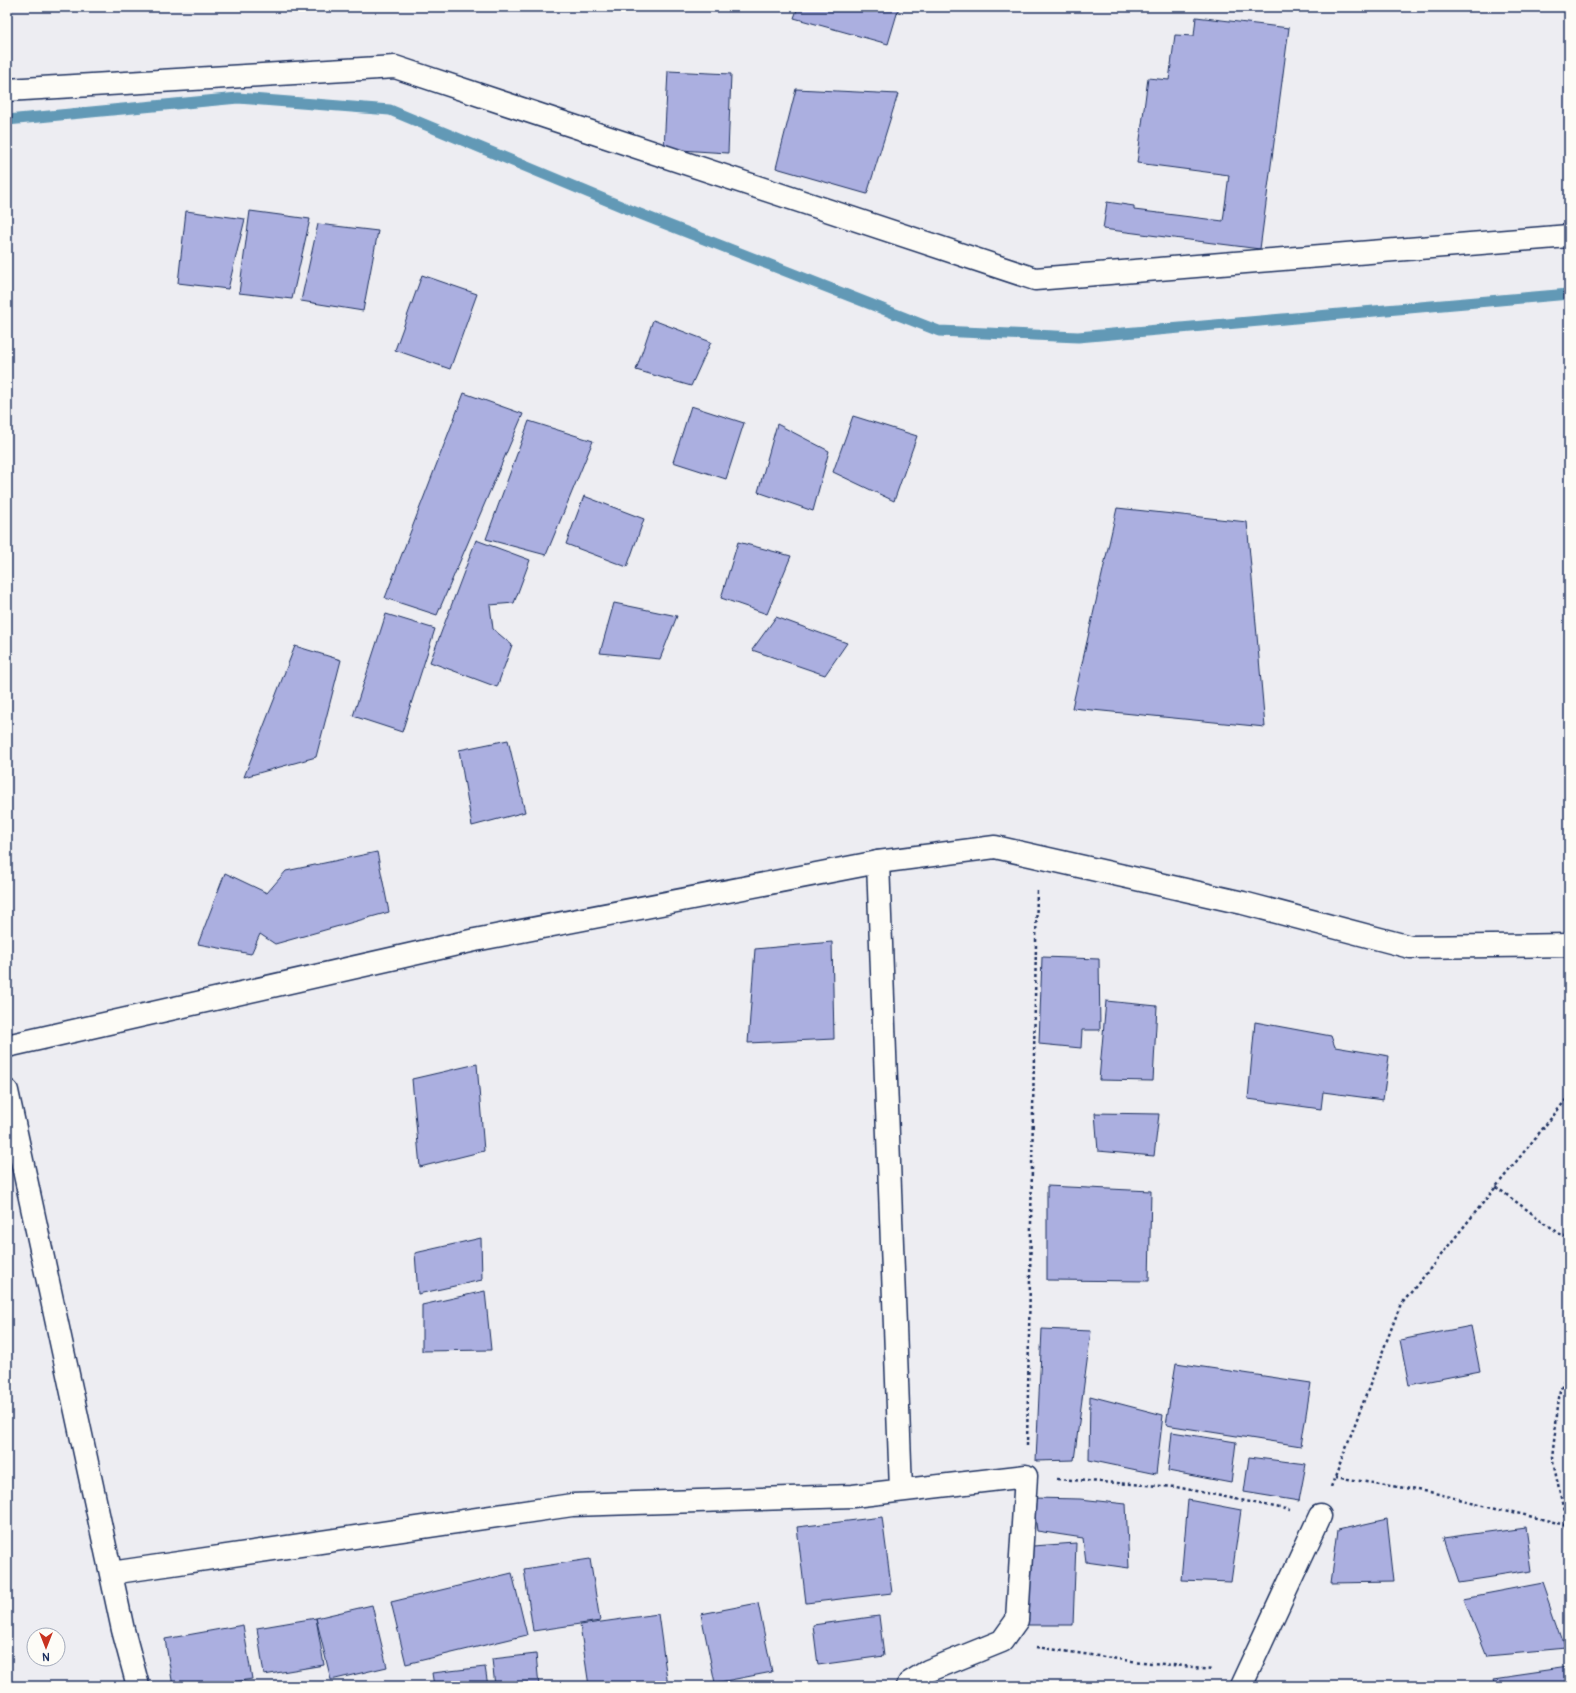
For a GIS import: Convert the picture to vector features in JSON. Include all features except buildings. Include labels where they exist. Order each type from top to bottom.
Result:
[{"type":"street","points":[[7,90],[395,66],[1035,279],[1569,236]]},
{"type":"street","points":[[7,1046],[475,940],[878,862],[995,847],[1243,902],[1410,947],[1569,945]]},
{"type":"street","points":[[878,862],[901,1490]]},
{"type":"street","points":[[7,1091],[111,1573],[138,1686]]},
{"type":"street","points":[[111,1573],[572,1505],[853,1496],[1026,1476],[1017,1620],[1002,1642],[928,1671],[909,1683],[908,1686]]},
{"type":"street","points":[[1244,1679],[1320,1516]]},
{"type":"path","points":[[1037,856],[1026,1476],[1176,1487],[1320,1516],[1400,1306],[1569,1096]]},
{"type":"path","points":[[1496,1187],[1560,1234],[1569,1237]]},
{"type":"path","points":[[1569,1368],[1560,1390],[1552,1457],[1569,1536]]},
{"type":"path","points":[[1335,1477],[1430,1492],[1566,1525]]},
{"type":"path","points":[[1002,1642],[1244,1679]]},
{"type":"waterway","points":[[7,120],[238,98],[390,110],[635,212],[939,331],[1078,337],[1569,294]]}]
